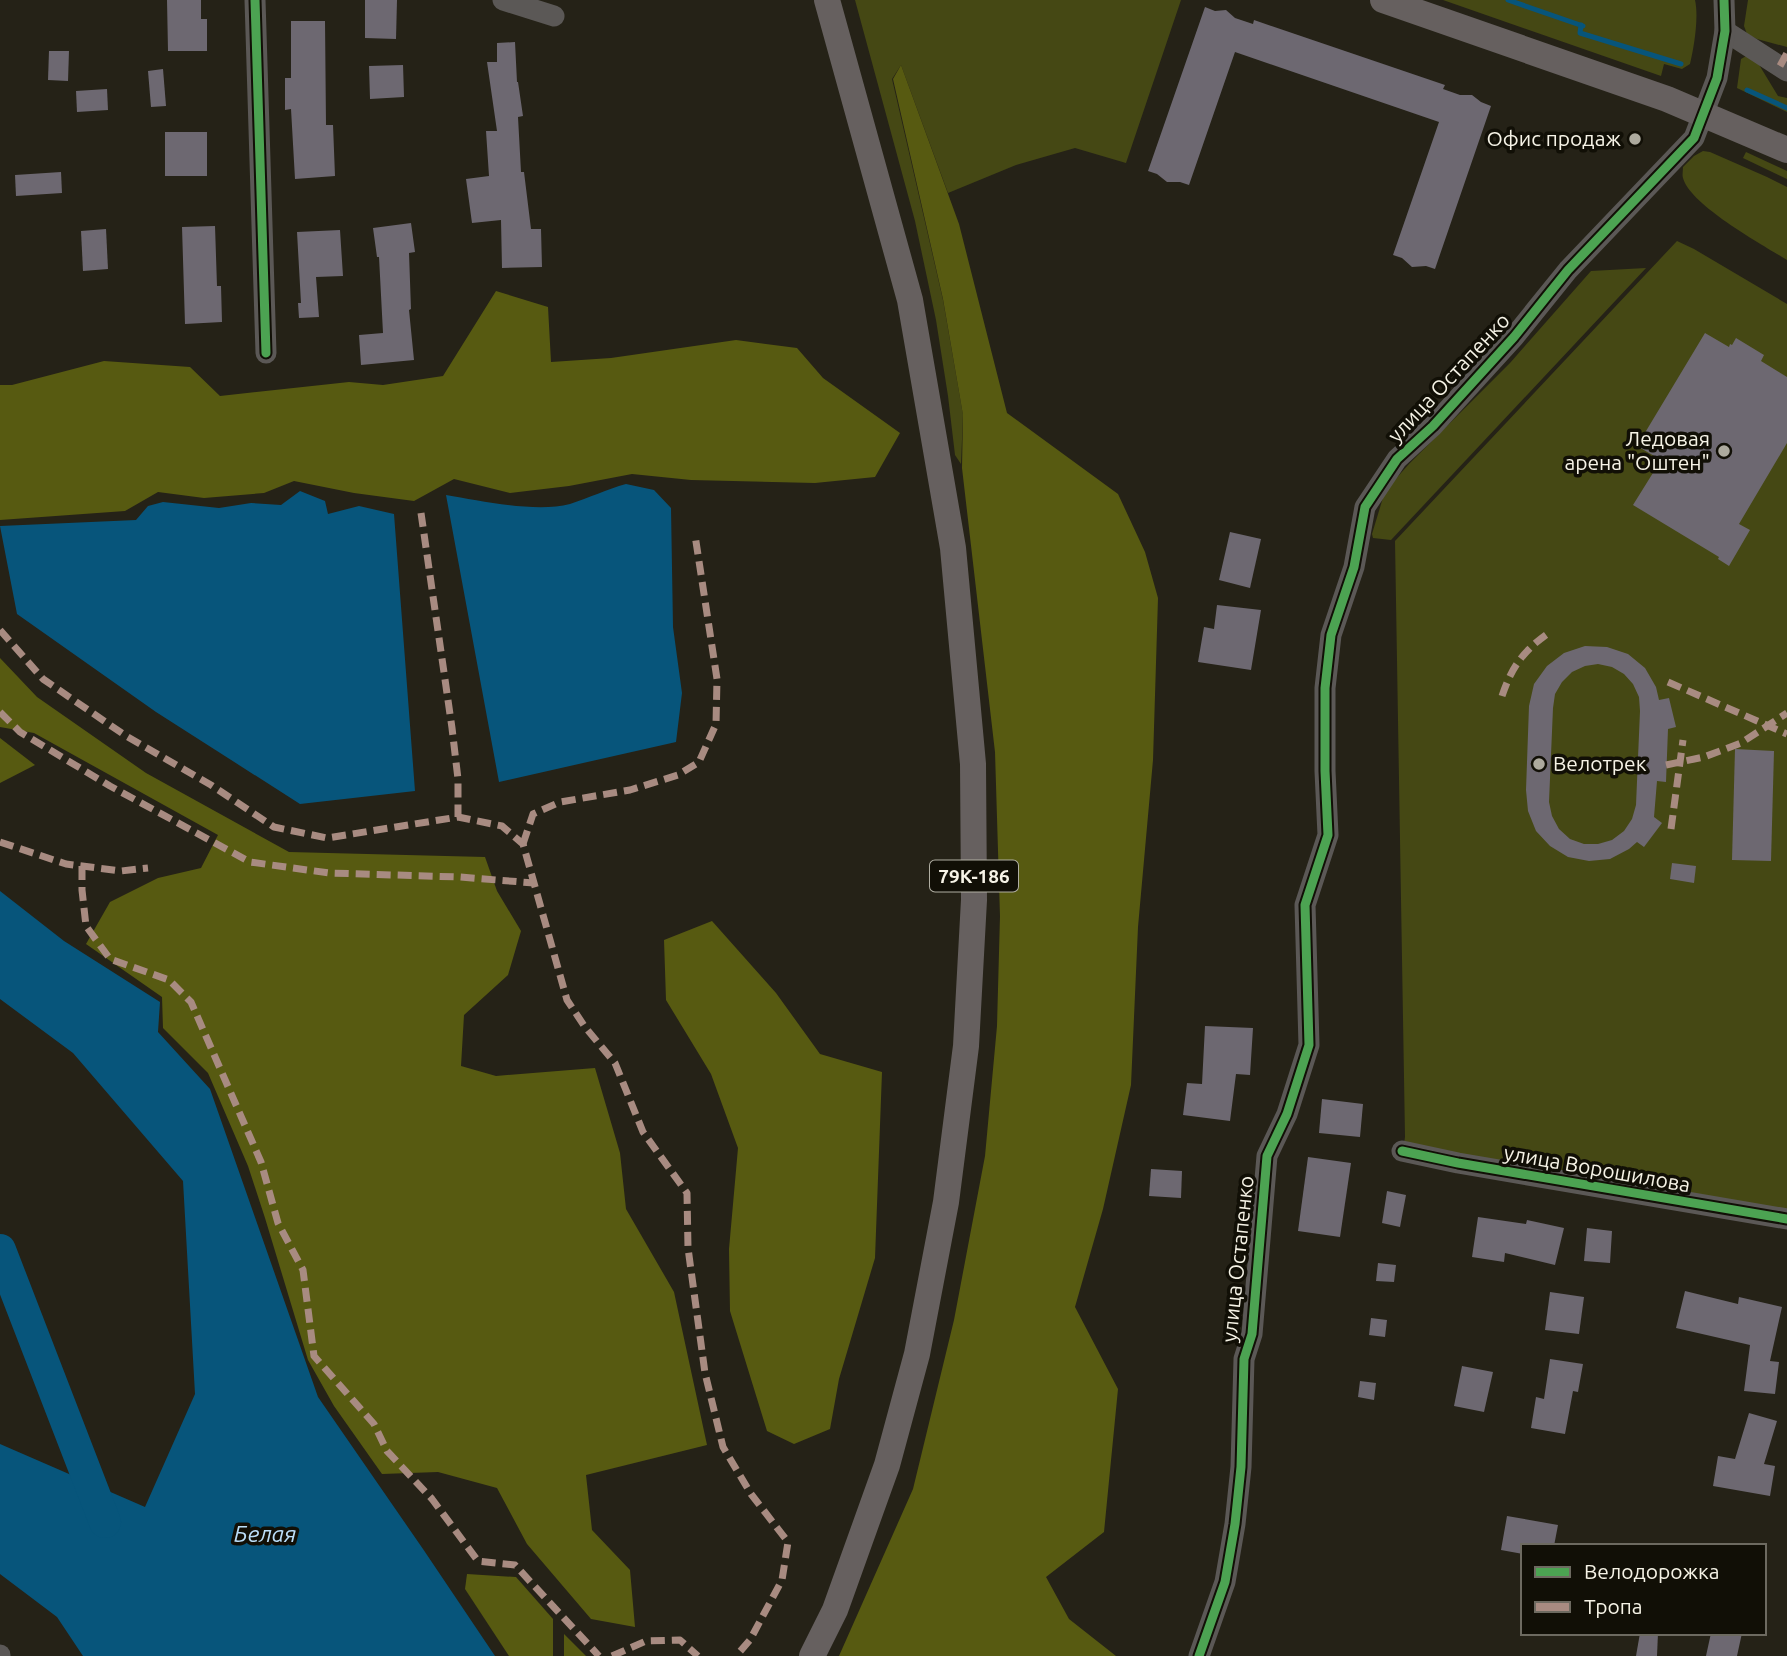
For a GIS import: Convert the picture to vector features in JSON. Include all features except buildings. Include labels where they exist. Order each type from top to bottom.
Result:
[{"type":"main road","points":[[812,0],[869,196],[909,300]]},
{"type":"main road","name":"79К-186","points":[[812,1656],[835,1610],[887,1465],[916,1354],[946,1202],[966,1046],[974,900],[973,764],[953,548],[909,300],[827,0]]},
{"type":"main road","points":[[844,0],[896,192],[909,300]]},
{"type":"main road","points":[[1383,0],[1660,97],[1787,150]]},
{"type":"street","points":[[255,0],[266,353]]},
{"type":"street","points":[[503,0],[554,16]]},
{"type":"street","name":"улица Остапенко","points":[[1199,1656],[1225,1582],[1235,1524],[1241,1467],[1244,1359],[1252,1334],[1267,1156],[1287,1114],[1310,1045],[1305,905],[1328,835],[1325,688],[1331,635],[1354,566],[1365,507],[1396,459],[1433,426],[1514,337],[1568,270],[1693,138],[1717,78],[1725,31],[1724,0]]},
{"type":"street","points":[[1725,31],[1787,71]]},
{"type":"street","name":"улица Ворошилова","points":[[1402,1151],[1787,1219]]},
{"type":"green space","points":[[855,0],[1181,0],[1126,163],[1075,148],[1016,165],[948,193],[901,65],[892,79],[943,300],[963,415],[961,464],[955,455],[936,320],[915,221]]},
{"type":"green space","points":[[1443,0],[1695,0],[1696,23],[1690,64],[1682,69],[1664,64],[1661,76]]},
{"type":"green space","points":[[1748,0],[1787,0],[1787,47],[1747,34],[1744,26]]},
{"type":"green space","points":[[1748,55],[1758,63],[1778,96],[1787,98],[1787,112],[1737,88],[1741,59]]},
{"type":"green space","points":[[1703,151],[1787,187],[1787,260],[1729,224],[1688,189],[1683,178],[1683,167]]},
{"type":"green space","points":[[1746,152],[1787,171],[1787,179],[1743,158]]},
{"type":"green space","points":[[1677,241],[1787,304],[1787,1210],[1403,1151],[1405,1137],[1395,541]]},
{"type":"green space","points":[[1646,268],[1391,540],[1373,538],[1385,491],[1510,363],[1591,271]]},
{"type":"shaded area","points":[[901,65],[959,224],[1007,413],[1118,494],[1145,552],[1158,598],[1153,760],[1138,927],[1131,1085],[1103,1209],[1075,1307],[1118,1389],[1104,1532],[1046,1577],[1069,1619],[1116,1656],[839,1656],[913,1489],[954,1320],[985,1156],[997,1026],[1000,916],[995,752],[962,468],[963,415],[943,299],[893,79]]},
{"type":"shaded area","points":[[496,291],[548,307],[551,362],[611,358],[736,340],[797,348],[823,378],[900,433],[875,477],[815,483],[691,480],[632,474],[569,486],[510,493],[454,479],[414,501],[294,481],[264,493],[204,498],[158,492],[125,511],[0,520],[0,385],[12,385],[104,361],[190,367],[220,396],[349,382],[383,385],[443,376]]},
{"type":"shaded area","points":[[0,658],[37,697],[146,773],[289,852],[485,857],[497,891],[521,931],[508,975],[464,1015],[461,1066],[496,1076],[595,1068],[620,1153],[626,1209],[674,1292],[707,1445],[586,1475],[592,1530],[630,1570],[635,1627],[591,1619],[527,1544],[497,1488],[438,1472],[382,1474],[334,1406],[308,1360],[248,1166],[208,1073],[163,1028],[162,997],[86,944],[110,902],[158,878],[201,868],[218,835],[34,733],[0,727]]},
{"type":"shaded area","points":[[0,738],[35,765],[0,783]]},
{"type":"shaded area","points":[[712,921],[776,993],[820,1054],[882,1072],[875,1258],[839,1379],[830,1429],[794,1444],[767,1431],[730,1311],[729,1249],[738,1148],[711,1074],[666,1000],[664,940]]},
{"type":"shaded area","points":[[467,1574],[516,1577],[553,1619],[553,1656],[509,1656],[465,1589]]},
{"type":"shaded area","points":[[564,1634],[586,1656],[564,1656]]},
{"type":"water","points":[[626,484],[654,490],[671,508],[673,627],[682,693],[676,742],[499,782],[446,495],[541,507],[570,504]]},
{"type":"water","points":[[300,491],[325,501],[328,514],[359,506],[394,514],[415,791],[300,804],[156,712],[17,614],[0,526],[136,520],[148,506],[163,502],[219,508],[251,503],[281,505]]},
{"type":"water","name":"Белая","points":[[0,891],[64,941],[160,1002],[158,1032],[210,1089],[318,1397],[495,1656],[83,1656],[57,1617],[0,1574],[0,1444],[145,1507],[195,1394],[183,1181],[73,1053],[0,999]]},
{"type":"waterway","points":[[1508,0],[1583,26]]},
{"type":"waterway","points":[[1581,25],[1580,33],[1681,64]]},
{"type":"waterway","points":[[1747,90],[1787,108]]},
{"type":"waterway","name":"Белая","points":[[0,1250],[105,1522]]},
{"type":"marked path","points":[[1780,66],[1787,53]]},
{"type":"marked path","points":[[421,513],[452,728],[458,779],[458,817]]},
{"type":"marked path","points":[[523,844],[533,814],[560,802],[630,790],[678,775],[699,762],[716,724],[717,679],[695,535]]},
{"type":"marked path","points":[[0,630],[43,679],[126,736],[211,785],[274,827],[327,838],[458,817],[502,826],[523,844],[567,1000],[615,1063],[643,1132],[687,1193],[688,1248],[705,1373],[723,1447],[751,1494],[788,1542],[782,1580],[750,1640],[736,1656]]},
{"type":"marked path","points":[[1502,696],[1520,660],[1550,632]]},
{"type":"marked path","points":[[1668,682],[1787,734]]},
{"type":"marked path","points":[[0,712],[20,732],[110,786],[250,862],[329,873],[460,877],[534,883]]},
{"type":"marked path","points":[[1666,765],[1704,757],[1741,743],[1787,713]]},
{"type":"marked path","points":[[1671,829],[1683,740]]},
{"type":"marked path","points":[[0,842],[66,864],[121,871],[148,868]]},
{"type":"marked path","points":[[82,866],[86,926],[110,959],[169,980],[191,1002],[261,1162],[278,1223],[303,1270],[314,1356],[374,1424],[387,1451],[432,1499],[478,1561],[515,1565],[599,1656]]},
{"type":"marked path","points":[[612,1656],[646,1641],[680,1640],[698,1656]]},
{"type":"cycle path","points":[[255,0],[266,353]]},
{"type":"cycle path","points":[[1199,1656],[1225,1582],[1235,1524],[1241,1467],[1244,1359],[1252,1334],[1267,1156],[1287,1114],[1309,1045],[1305,905],[1328,835],[1325,688],[1331,635],[1354,567],[1365,507],[1397,459],[1433,426],[1514,337],[1568,270],[1694,138],[1717,78],[1725,31],[1724,0]]},
{"type":"cycle path","points":[[1402,1151],[1787,1219]]},
{"type":"place","name":"Офис продаж","points":[[1635,139]]},
{"type":"place","name":"Ледовая арена \"Оштен\"","points":[[1724,451]]},
{"type":"place","name":"Велотрек","points":[[1539,764]]}]
